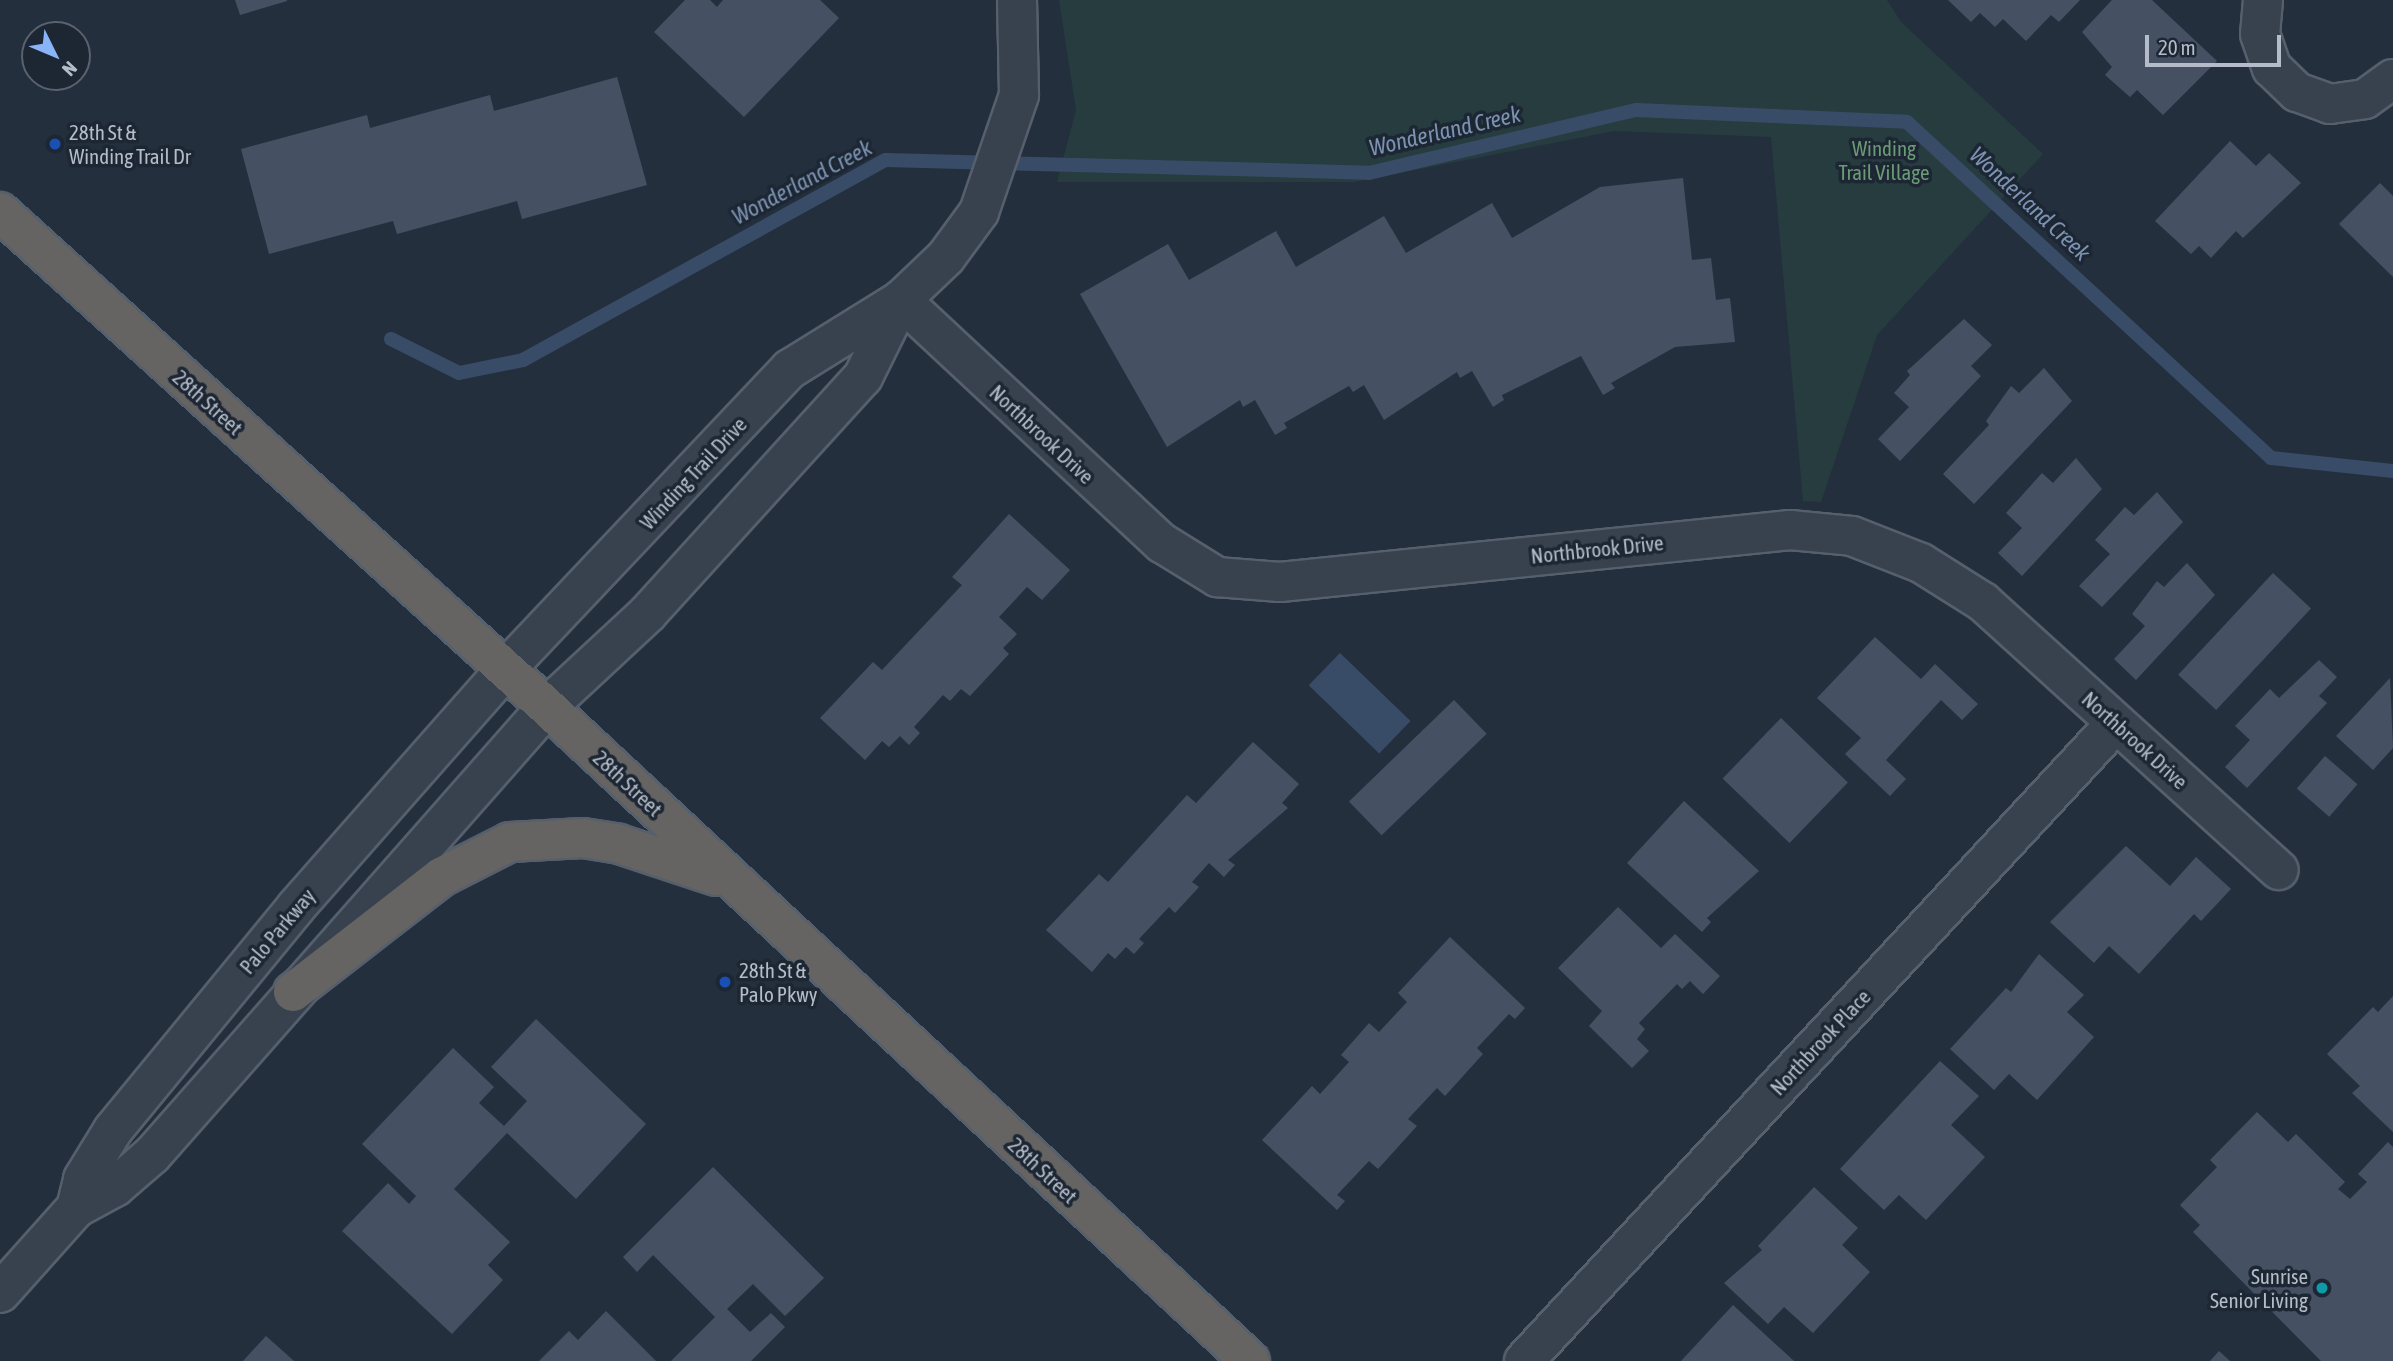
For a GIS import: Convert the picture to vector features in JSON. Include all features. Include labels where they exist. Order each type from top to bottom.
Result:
[{"type":"highway","name":"28th Street","points":[[0,212],[547,707],[1250,1361]]},
{"type":"highway","points":[[293,992],[441,877],[510,842],[583,838],[619,844],[737,885]]},
{"type":"street","name":"Winding Trail Drive","points":[[547,707],[648,613],[863,377],[901,300],[979,212],[1019,95],[1017,0]]},
{"type":"street","points":[[2263,0],[2260,34],[2272,68],[2297,92],[2330,104],[2365,99],[2393,79]]},
{"type":"street","name":"Winding Trail Drive","points":[[505,670],[790,369],[901,300]]},
{"type":"street","name":"Northbrook Drive","points":[[901,300],[1162,544],[1217,577],[1280,582],[1790,530],[1852,536],[1921,563],[1983,603],[2279,870]]},
{"type":"street","name":"Palo Parkway","points":[[76,1208],[83,1178],[113,1130],[296,907],[505,670]]},
{"type":"street","name":"Palo Parkway","points":[[0,1293],[76,1208],[135,1171],[547,707]]},
{"type":"street","name":"Northbrook Place","points":[[1524,1361],[2116,723]]},
{"type":"green space","name":"Winding Trail Village","points":[[1059,0],[1887,0],[1901,22],[2043,154],[1877,335],[1821,502],[1803,501],[1771,137],[1614,131],[1354,182],[1057,182],[1076,110]]},
{"type":"water","points":[[1340,653],[1410,721],[1379,753],[1309,685]]},
{"type":"building","points":[[235,0],[287,0],[287,1],[240,15]]},
{"type":"building","points":[[685,0],[710,0],[717,7],[723,0],[820,0],[839,18],[744,117],[654,32]]},
{"type":"building","points":[[1948,0],[2080,0],[2059,22],[2051,15],[2026,41],[2003,19],[1995,27],[1980,13],[1971,22]]},
{"type":"building","points":[[2112,0],[2152,0],[2217,61],[2163,115],[2137,90],[2130,97],[2105,75],[2112,67],[2082,32]]},
{"type":"building","points":[[617,77],[647,185],[522,219],[517,201],[397,234],[393,221],[269,254],[241,149],[367,115],[370,128],[490,95],[494,111]]},
{"type":"building","points":[[2230,141],[2256,166],[2269,153],[2301,183],[2243,238],[2236,231],[2211,258],[2199,246],[2191,254],[2155,221]]},
{"type":"building","points":[[1683,178],[1692,260],[1711,258],[1716,300],[1730,298],[1735,342],[1675,347],[1611,383],[1615,388],[1603,395],[1581,356],[1502,395],[1504,400],[1493,407],[1472,371],[1460,378],[1457,372],[1384,420],[1364,385],[1353,392],[1349,386],[1284,423],[1287,428],[1275,435],[1255,400],[1243,407],[1240,400],[1167,447],[1080,294],[1168,244],[1189,280],[1276,231],[1296,267],[1384,216],[1406,253],[1492,203],[1512,238],[1600,187]]},
{"type":"building","points":[[2380,183],[2393,196],[2393,277],[2339,224]]},
{"type":"building","points":[[1964,319],[1992,345],[1971,366],[1981,376],[1900,461],[1878,439],[1909,407],[1894,393],[1910,375],[1907,371]]},
{"type":"building","points":[[2044,368],[2072,401],[1974,504],[1943,474],[1989,425],[1986,421],[2011,386],[2019,393]]},
{"type":"building","points":[[2076,458],[2102,489],[2022,576],[1998,553],[2022,528],[2006,513],[2042,473],[2053,483]]},
{"type":"building","points":[[2157,492],[2183,522],[2102,607],[2079,586],[2110,554],[2095,540],[2125,507],[2134,515]]},
{"type":"building","points":[[1009,514],[1070,570],[1042,600],[1027,587],[999,617],[1017,634],[1003,648],[1009,654],[970,696],[961,689],[950,701],[943,695],[914,727],[920,733],[909,745],[900,736],[889,747],[882,741],[865,760],[820,718],[873,662],[882,670],[962,585],[952,577]]},
{"type":"building","points":[[2187,563],[2215,595],[2136,680],[2114,659],[2145,626],[2132,614],[2157,581],[2164,587]]},
{"type":"building","points":[[2273,573],[2311,608],[2216,710],[2178,675]]},
{"type":"building","points":[[1875,637],[1921,679],[1935,664],[1978,704],[1962,720],[1941,700],[1886,760],[1906,779],[1890,796],[1845,754],[1861,738],[1817,698]]},
{"type":"building","points":[[2319,660],[2337,677],[2319,696],[2327,703],[2247,788],[2225,767],[2250,740],[2235,726],[2270,689],[2279,698]]},
{"type":"building","points":[[2390,678],[2393,748],[2373,770],[2336,736]]},
{"type":"building","points":[[1454,700],[1487,734],[1382,835],[1349,801]]},
{"type":"building","points":[[1781,718],[1848,783],[1790,843],[1723,778]]},
{"type":"building","points":[[1253,742],[1299,784],[1282,803],[1288,808],[1228,860],[1235,865],[1224,877],[1209,863],[1192,882],[1199,887],[1175,913],[1169,907],[1139,939],[1144,943],[1134,954],[1126,947],[1115,959],[1108,953],[1092,972],[1046,930],[1099,874],[1108,882],[1187,795],[1196,803]]},
{"type":"building","points":[[2325,756],[2357,784],[2329,817],[2297,788]]},
{"type":"building","points":[[1684,801],[1759,871],[1707,918],[1711,922],[1702,932],[1627,863]]},
{"type":"building","points":[[2126,846],[2170,886],[2196,857],[2231,889],[2201,921],[2194,914],[2139,974],[2109,946],[2094,963],[2050,922]]},
{"type":"building","points":[[1618,907],[1661,948],[1675,934],[1720,976],[1703,994],[1690,981],[1682,989],[1677,984],[1639,1023],[1645,1029],[1637,1039],[1649,1051],[1632,1068],[1589,1026],[1602,1011],[1558,968]]},
{"type":"building","points":[[1450,937],[1525,1008],[1515,1019],[1509,1014],[1477,1048],[1483,1054],[1445,1096],[1437,1088],[1408,1119],[1417,1126],[1378,1169],[1369,1161],[1337,1195],[1345,1201],[1337,1210],[1262,1140],[1312,1086],[1320,1094],[1349,1062],[1341,1055],[1369,1023],[1379,1032],[1407,1002],[1398,993]]},
{"type":"building","points":[[2039,954],[2084,995],[2067,1012],[2094,1037],[2037,1100],[2009,1074],[1994,1090],[1950,1049],[2006,988],[2011,992]]},
{"type":"building","points":[[2393,996],[2393,1132],[2352,1093],[2360,1086],[2327,1054],[2373,1007],[2378,1012]]},
{"type":"building","points":[[536,1019],[646,1124],[576,1199],[507,1133],[454,1189],[510,1242],[488,1265],[503,1280],[452,1334],[342,1231],[388,1183],[409,1204],[416,1196],[362,1144],[453,1048],[494,1087],[479,1103],[504,1126],[527,1101],[491,1067]]},
{"type":"building","points":[[1940,1061],[1979,1096],[1951,1125],[1985,1157],[1926,1220],[1899,1195],[1884,1210],[1840,1169]]},
{"type":"building","name":"Sunrise Senior Living","points":[[2257,1112],[2288,1142],[2296,1134],[2345,1182],[2338,1189],[2350,1199],[2367,1182],[2358,1174],[2388,1142],[2393,1147],[2393,1361],[2321,1361],[2193,1232],[2200,1225],[2180,1205],[2217,1167],[2210,1160]]},
{"type":"building","points":[[713,1167],[824,1278],[785,1316],[753,1284],[727,1309],[750,1332],[771,1313],[785,1327],[751,1361],[671,1361],[715,1317],[653,1255],[637,1272],[623,1257]]},
{"type":"building","points":[[1814,1187],[1858,1228],[1842,1245],[1870,1272],[1813,1333],[1784,1307],[1768,1324],[1724,1283],[1762,1250],[1758,1246]]},
{"type":"building","points":[[1733,1305],[1794,1361],[1681,1361]]},
{"type":"building","points":[[606,1311],[656,1361],[539,1361],[569,1331],[578,1340]]},
{"type":"building","points":[[266,1336],[294,1361],[243,1361]]},
{"type":"building","name":"Sunrise Senior Living","points":[[2219,1351],[2230,1361],[2210,1361]]},
{"type":"waterway","name":"Wonderland Creek","points":[[391,339],[459,373],[523,360],[886,160],[1369,173],[1636,110],[1907,122],[2271,458],[2393,471]]},
{"type":"place","name":"28th St & Winding Trail Dr","points":[[55,144]]},
{"type":"place","name":"28th St & Palo Pkwy","points":[[725,982]]},
{"type":"place","name":"Sunrise Senior Living","points":[[2322,1288]]}]
